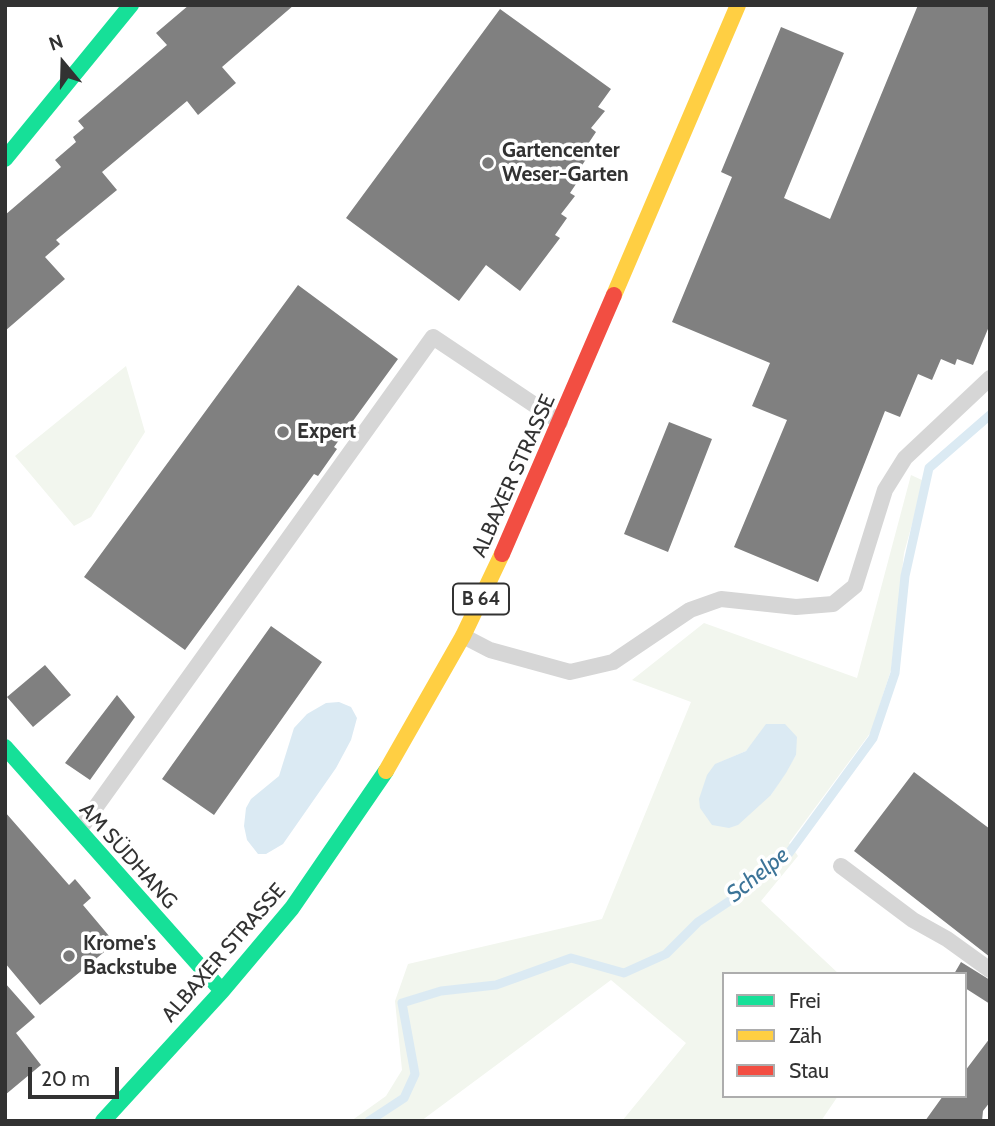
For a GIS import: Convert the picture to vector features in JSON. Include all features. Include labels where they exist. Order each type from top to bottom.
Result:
[{"type":"main road","points":[[5,159],[131,5]]},
{"type":"main road","name":"ALBAXER STRASSE","points":[[103,1121],[222,991],[292,908],[366,804],[463,636],[562,423],[737,10]]},
{"type":"main road","name":"AM SÜDHANG","points":[[5,747],[222,991]]},
{"type":"lane","points":[[716,5],[737,10]]},
{"type":"lane","points":[[78,832],[433,337],[562,423]]},
{"type":"lane","points":[[463,636],[490,650],[570,672],[613,662],[690,610],[721,599],[796,607],[833,604],[855,586],[885,491],[905,458],[990,378]]},
{"type":"lane","points":[[841,866],[913,920],[947,939],[990,970]]},
{"type":"shaded area","points":[[126,366],[145,432],[91,517],[74,526],[15,456]]},
{"type":"shaded area","points":[[911,475],[924,481],[904,553],[891,670],[871,732],[789,843],[798,856],[761,901],[837,972],[722,972],[722,1098],[837,1098],[821,1121],[622,1121],[686,1043],[611,980],[421,1121],[351,1121],[386,1096],[402,1070],[395,1001],[408,964],[602,919],[691,702],[632,680],[704,623],[857,678]],"holes":[[[755,741],[796,755],[771,795],[716,764],[746,751]]]},
{"type":"shaded area","points":[[339,702],[351,707],[357,718],[351,740],[336,768],[283,844],[266,854],[258,854],[247,840],[244,826],[246,808],[251,799],[279,776],[294,728],[307,714],[326,703]]},
{"type":"shaded area","points":[[766,724],[785,724],[797,737],[796,755],[771,795],[738,825],[729,828],[712,825],[700,808],[699,799],[707,775],[715,764],[746,751]]},
{"type":"building","points":[[189,5],[294,5],[222,67],[236,83],[198,115],[187,101],[102,172],[117,190],[56,240],[60,244],[45,257],[65,279],[5,331],[5,215],[61,167],[55,160],[76,142],[73,137],[84,128],[78,121],[167,45],[156,33]]},
{"type":"building","points":[[918,5],[990,5],[990,324],[973,365],[957,359],[955,365],[941,359],[932,380],[918,374],[900,417],[885,411],[818,582],[734,547],[787,420],[752,406],[770,363],[672,322],[732,177],[721,172],[781,27],[844,53],[784,198],[830,219]]},
{"type":"building","points":[[500,9],[611,89],[598,107],[605,111],[591,128],[596,132],[584,150],[590,153],[577,173],[582,175],[570,193],[575,196],[561,214],[567,218],[555,235],[560,238],[520,291],[486,265],[459,301],[346,218]]},
{"type":"building","points":[[298,285],[398,359],[334,447],[337,449],[318,476],[314,474],[185,650],[84,577]]},
{"type":"building","points":[[669,422],[712,439],[668,552],[624,534]]},
{"type":"building","points":[[271,626],[322,662],[214,815],[162,779]]},
{"type":"building","points":[[45,665],[71,695],[33,727],[7,697]]},
{"type":"building","points":[[117,695],[135,717],[90,780],[65,763]]},
{"type":"building","points":[[914,772],[990,829],[990,957],[854,851]]},
{"type":"building","points":[[5,812],[69,885],[75,879],[91,898],[83,905],[115,943],[40,1005],[5,963]]},
{"type":"building","points":[[961,962],[990,980],[990,1004],[967,989],[967,972],[955,972]]},
{"type":"building","points":[[5,983],[35,1017],[16,1033],[41,1065],[5,1095]]},
{"type":"building","points":[[990,1038],[990,1102],[983,1111],[982,1121],[925,1121],[942,1098],[967,1098],[967,1068]]},
{"type":"waterway","name":"Schelpe","points":[[369,1121],[404,1098],[415,1074],[402,1003],[441,991],[496,985],[571,958],[624,973],[666,954],[698,922],[740,894],[789,853],[873,738],[895,673],[905,576],[929,468],[990,415]]},
{"type":"traffic: fast","points":[[5,159],[131,5]]},
{"type":"traffic: fast","points":[[5,747],[222,991]]},
{"type":"traffic: fast","points":[[103,1121],[222,991],[292,908],[386,771]]},
{"type":"traffic: slow","points":[[614,295],[738,5]]},
{"type":"traffic: slow","points":[[386,771],[463,636],[502,554]]},
{"type":"traffic: jam","points":[[502,554],[614,295]]},
{"type":"place","name":"Gartencenter Weser-Garten","points":[[488,163]]},
{"type":"place","name":"Expert","points":[[283,432]]},
{"type":"place","name":"Krome's Backstube","points":[[69,956]]}]
